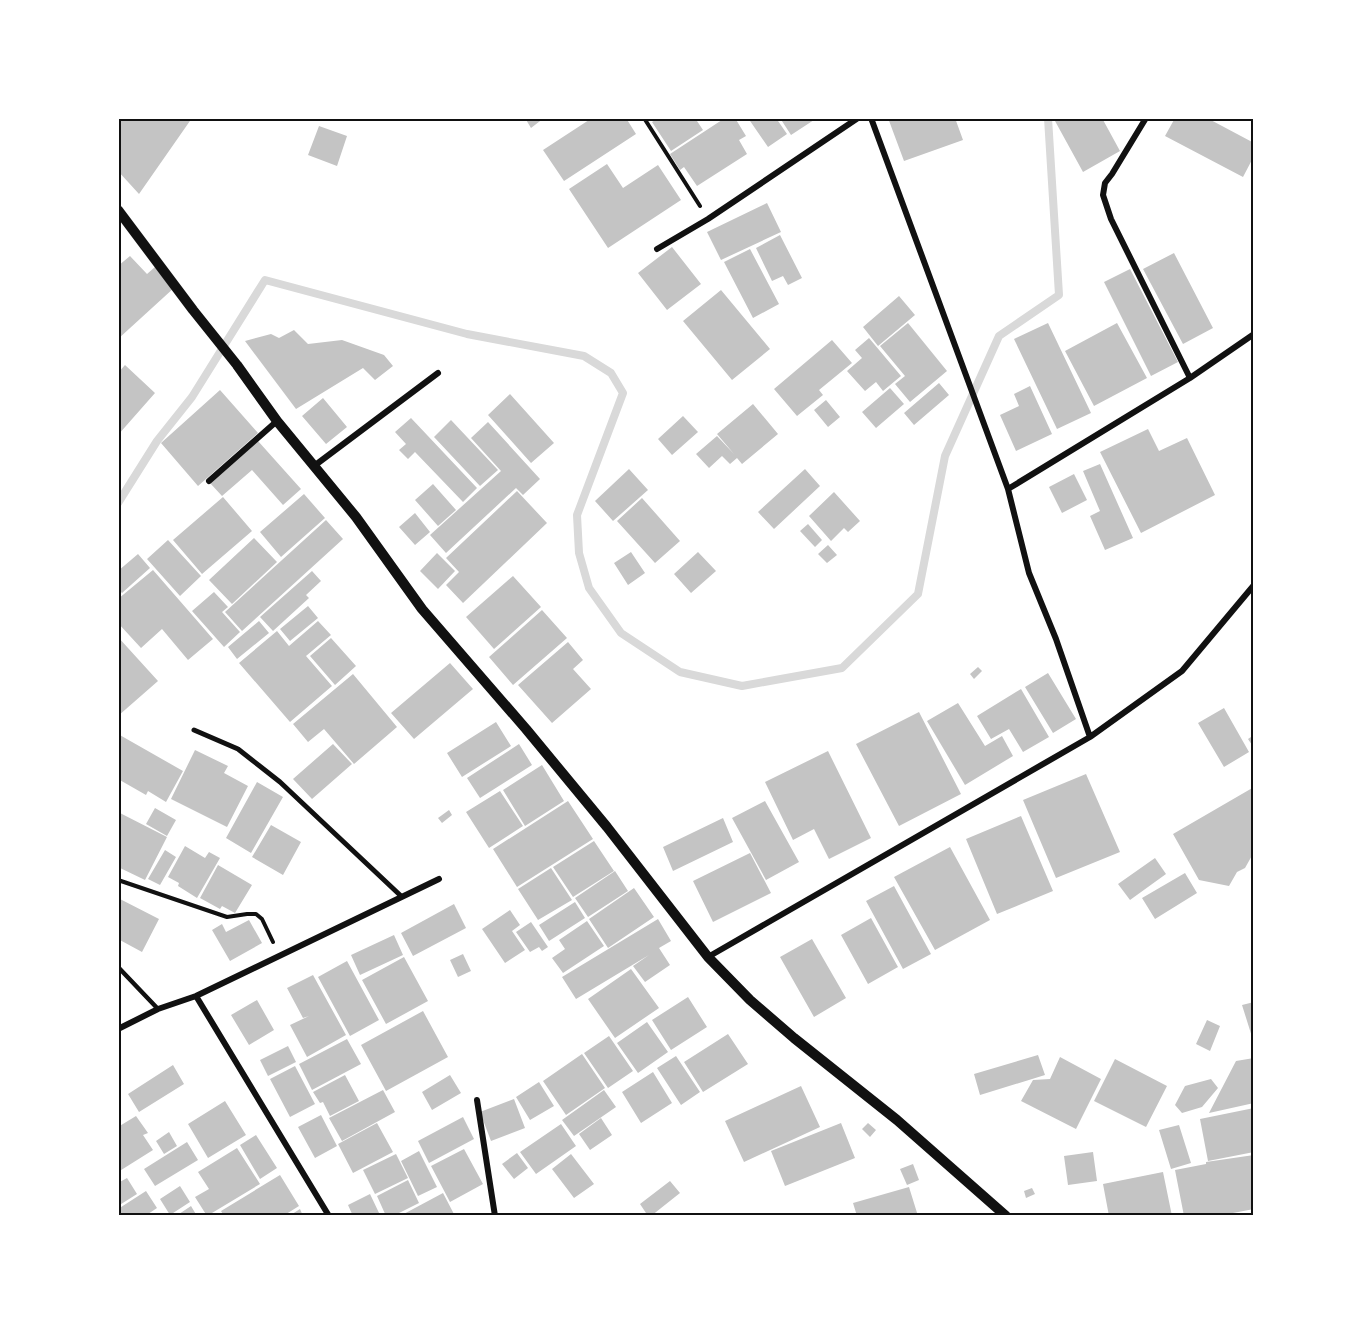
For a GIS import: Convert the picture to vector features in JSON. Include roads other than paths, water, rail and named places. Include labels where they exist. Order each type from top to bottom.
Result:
[{"type":"street","points":[[657,249],[708,219],[858,118]]},
{"type":"street","points":[[871,118],[990,437],[1008,489],[1029,573],[1056,639],[1090,737]]},
{"type":"street","points":[[1146,118],[1105,183],[1103,195],[1111,219],[1190,378]]},
{"type":"street","points":[[118,210],[237,364],[277,421],[356,517],[422,609],[592,809],[708,957],[759,1008],[897,1120],[1006,1215]]},
{"type":"street","points":[[1008,489],[1190,378],[1254,334]]},
{"type":"street","points":[[314,466],[438,373]]},
{"type":"street","points":[[209,481],[277,421]]},
{"type":"street","points":[[708,957],[1090,737],[1182,671],[1254,585]]},
{"type":"street","points":[[194,730],[238,749],[280,782],[401,896]]},
{"type":"street","points":[[118,1029],[158,1009],[196,996],[439,879]]},
{"type":"street","points":[[196,996],[328,1215]]},
{"type":"street","points":[[477,1100],[495,1215]]},
{"type":"lane","points":[[118,968],[158,1009]]},
{"type":"waterway","points":[[118,503],[157,441],[192,397],[265,280],[467,334],[584,356],[611,373],[623,393],[577,515],[579,553],[589,588],[621,633],[680,672],[742,686],[842,668],[918,594],[945,456],[999,336],[1059,295],[1048,118]]}]
